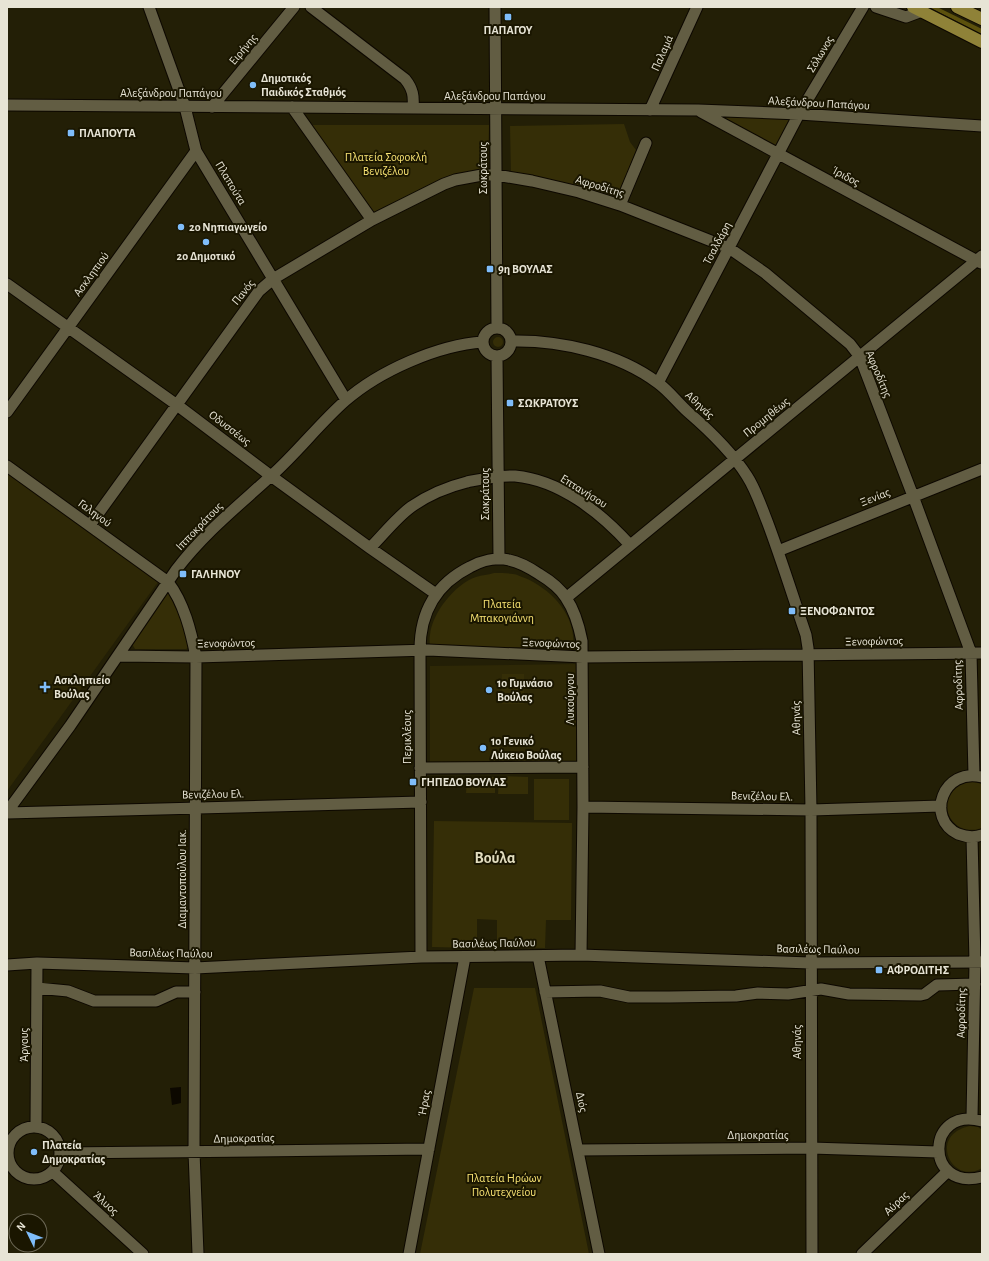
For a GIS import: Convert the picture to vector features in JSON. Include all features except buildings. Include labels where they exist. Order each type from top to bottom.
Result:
[{"type":"main road","points":[[957,7],[982,19]]},
{"type":"main road","points":[[917,9],[982,42]]},
{"type":"street","name":"Πλαπούτα","points":[[149,7],[186,107],[196,151],[346,400]]},
{"type":"street","name":"Ειρήνης","points":[[212,107],[294,7]]},
{"type":"street","points":[[311,7],[405,79],[411,87],[414,95],[413,108]]},
{"type":"street","name":"Σωκράτους","points":[[495,7],[497,328]]},
{"type":"street","name":"Παλαμά","points":[[650,110],[697,7]]},
{"type":"street","name":"Σόλωνος","points":[[799,114],[863,7]]},
{"type":"street","points":[[876,7],[906,17],[917,9]]},
{"type":"street","name":"Αλεξάνδρου Παπάγου","points":[[7,105],[698,110],[799,114],[982,126]]},
{"type":"street","points":[[292,107],[372,220]]},
{"type":"street","name":"Ίριδος","points":[[698,110],[778,154],[980,260]]},
{"type":"street","name":"Τσαλδάρη","points":[[658,383],[799,114]]},
{"type":"street","points":[[620,205],[646,142]]},
{"type":"street","name":"Ασκληπιού","points":[[7,412],[196,151]]},
{"type":"street","name":"Πανός","points":[[90,525],[259,290],[273,279],[372,220],[444,184],[469,177],[496,175]]},
{"type":"street","name":"Αφροδίτης","points":[[496,175],[532,181],[579,192],[620,205],[729,248],[765,273],[850,344],[860,357],[913,496],[976,653],[978,776]]},
{"type":"street","name":"Προμηθέως","points":[[566,598],[980,260]]},
{"type":"street","name":"Οδυσσέως","points":[[7,284],[177,405],[271,476],[436,594]]},
{"type":"street","points":[[497,328],[507,332],[512,341],[512,345],[508,352],[497,357],[486,351],[483,342],[486,334],[497,328]]},
{"type":"street","name":"Αθηνάς","points":[[512,341],[562,344],[618,361],[638,370],[658,383],[701,423],[735,459],[748,477],[756,493],[778,551],[806,635],[808,654],[811,810],[810,990],[812,1254]]},
{"type":"street","name":"Ιπποκράτους","points":[[7,812],[70,726],[190,551],[208,532],[271,476],[346,400],[387,373],[408,362],[462,345],[483,342]]},
{"type":"street","name":"Σωκράτους","points":[[497,357],[499,559]]},
{"type":"street","points":[[7,393],[16,400]]},
{"type":"street","name":"Γαληνού","points":[[7,466],[168,582]]},
{"type":"street","name":"Ξενίας","points":[[778,551],[982,469]]},
{"type":"street","name":"Επτανήσου","points":[[370,548],[410,507],[436,492],[474,480],[514,476],[532,479],[557,488],[601,516],[630,545]]},
{"type":"street","name":"Περικλέους","points":[[421,957],[420,650],[422,627],[425,616],[436,594],[447,582],[460,572],[482,562],[499,559]]},
{"type":"street","name":"Λυκούργου","points":[[499,559],[508,560],[534,571],[550,581],[566,598],[579,627],[582,641],[583,807],[581,955]]},
{"type":"street","name":"Διαμαντοπούλου Ιακ.","points":[[168,582],[175,591],[192,633],[196,656],[194,808],[194,1152],[198,1254]]},
{"type":"street","name":"Ξενοφώντος","points":[[119,656],[196,656],[420,650],[583,657],[976,653]]},
{"type":"street","points":[[420,768],[583,767]]},
{"type":"street","points":[[977,836],[963,836],[954,832],[947,826],[943,818],[941,806],[942,797],[946,788],[953,781],[962,777],[978,776]]},
{"type":"street","name":"Βενιζέλου Ελ.","points":[[7,812],[421,802]]},
{"type":"street","name":"Βενιζέλου Ελ.","points":[[583,807],[811,810],[941,806]]},
{"type":"street","name":"Αφροδίτης","points":[[977,836],[978,962],[974,984],[977,1119]]},
{"type":"street","name":"Βασιλέως Παύλου","points":[[7,965],[37,963],[195,968],[421,957],[581,955],[810,963],[978,962]]},
{"type":"street","name":"Διός","points":[[538,956],[599,1254]]},
{"type":"street","name":"Ήρας","points":[[409,1254],[465,957]]},
{"type":"street","name":"Άργους","points":[[36,1127],[37,963]]},
{"type":"street","points":[[545,992],[600,990],[629,997],[736,996],[758,993],[788,994],[810,990],[830,990],[849,994],[921,995],[925,994],[937,984],[974,984]]},
{"type":"street","points":[[37,988],[68,991],[94,1000],[156,1001],[176,992],[195,992]]},
{"type":"street","points":[[977,1119],[966,1118],[956,1121],[950,1125],[943,1133],[939,1141],[938,1152],[942,1163],[954,1176],[964,1180],[982,1177]]},
{"type":"street","points":[[28,1127],[36,1127],[44,1128],[56,1138],[60,1146],[61,1154],[60,1160],[53,1172],[45,1177],[37,1179],[24,1177],[14,1169],[10,1162],[8,1153],[11,1131],[21,1130],[28,1127]]},
{"type":"street","name":"Δημοκρατίας","points":[[578,1150],[811,1148],[938,1152]]},
{"type":"street","name":"Δημοκρατίας","points":[[61,1154],[429,1149]]},
{"type":"street","name":"Αύρας","points":[[862,1254],[948,1171]]},
{"type":"street","name":"Άλυος","points":[[53,1172],[143,1254]]},
{"type":"shaded area","points":[[929,7],[937,7],[982,29],[982,34]]},
{"type":"shaded area","name":"Ασκληπιείο Βούλας","points":[[7,472],[158,582],[7,791]]},
{"type":"shaded area","points":[[576,664],[576,763],[430,765],[430,666]]},
{"type":"shaded area","points":[[181,1087],[181,1103],[172,1105],[170,1088]]},
{"type":"green space","points":[[723,113],[793,120],[778,147],[722,117]]},
{"type":"green space","points":[[624,124],[630,142],[636,150],[621,189],[609,195],[573,186],[511,175],[510,126]]},
{"type":"green space","name":"Πλατεία Σοφοκλή Βενιζέλου","points":[[310,125],[489,125],[488,168],[430,187],[374,212]]},
{"type":"green space","points":[[496,337],[500,337],[502,338],[502,346],[496,347],[493,344],[493,340]]},
{"type":"green space","name":"Πλατεία Μπακογιάννη","points":[[494,573],[514,574],[525,578],[535,583],[553,596],[566,614],[571,625],[573,647],[430,648],[432,626],[446,600],[460,586],[468,581],[478,576]]},
{"type":"green space","points":[[168,592],[179,613],[188,642],[188,648],[135,649],[132,644]]},
{"type":"green space","points":[[502,674],[524,674],[524,704],[502,704]]},
{"type":"green space","points":[[499,776],[528,777],[528,794],[498,794]]},
{"type":"green space","points":[[467,777],[495,777],[495,793],[466,793]]},
{"type":"green space","points":[[534,779],[569,779],[569,820],[534,820]]},
{"type":"green space","points":[[971,781],[982,784],[982,828],[970,830],[960,827],[952,821],[948,812],[947,803],[950,794],[958,786]]},
{"type":"green space","points":[[434,821],[572,823],[571,920],[546,920],[545,948],[497,947],[497,920],[477,919],[477,948],[432,947]]},
{"type":"green space","name":"Πλατεία Ηρώων Πολυτεχνείου","points":[[474,988],[535,988],[589,1254],[420,1254]]},
{"type":"green space","points":[[970,1126],[978,1127],[982,1130],[982,1168],[971,1172],[961,1170],[954,1165],[949,1157],[947,1148],[950,1139],[957,1131]]},
{"type":"place","name":"ΠΑΠΑΓΟΥ","points":[[508,17]]},
{"type":"place","name":"Δημοτικός Παιδικός Σταθμός","points":[[253,85]]},
{"type":"place","name":"ΠΛΑΠΟΥΤΑ","points":[[71,133]]},
{"type":"place","name":"2ο Νηπιαγωγείο","points":[[181,227]]},
{"type":"place","name":"2ο Δημοτικό","points":[[206,242]]},
{"type":"place","name":"9η ΒΟΥΛΑΣ","points":[[490,269]]},
{"type":"place","name":"ΣΩΚΡΑΤΟΥΣ","points":[[510,403]]},
{"type":"place","name":"ΓΑΛΗΝΟΥ","points":[[183,574]]},
{"type":"place","name":"ΞΕΝΟΦΩΝΤΟΣ","points":[[792,611]]},
{"type":"place","name":"Ασκληπιείο Βούλας","points":[[45,687]]},
{"type":"place","name":"1ο Γυμνάσιο Βούλας","points":[[489,690]]},
{"type":"place","name":"1ο Γενικό Λύκειο Βούλας","points":[[483,748]]},
{"type":"place","name":"ΓΗΠΕΔΟ ΒΟΥΛΑΣ","points":[[413,782]]},
{"type":"place","name":"ΑΦΡΟΔΙΤΗΣ","points":[[879,970]]},
{"type":"place","name":"Πλατεία Δημοκρατίας","points":[[34,1152]]},
{"type":"district","name":"Βούλα","points":[[495,858]]}]
